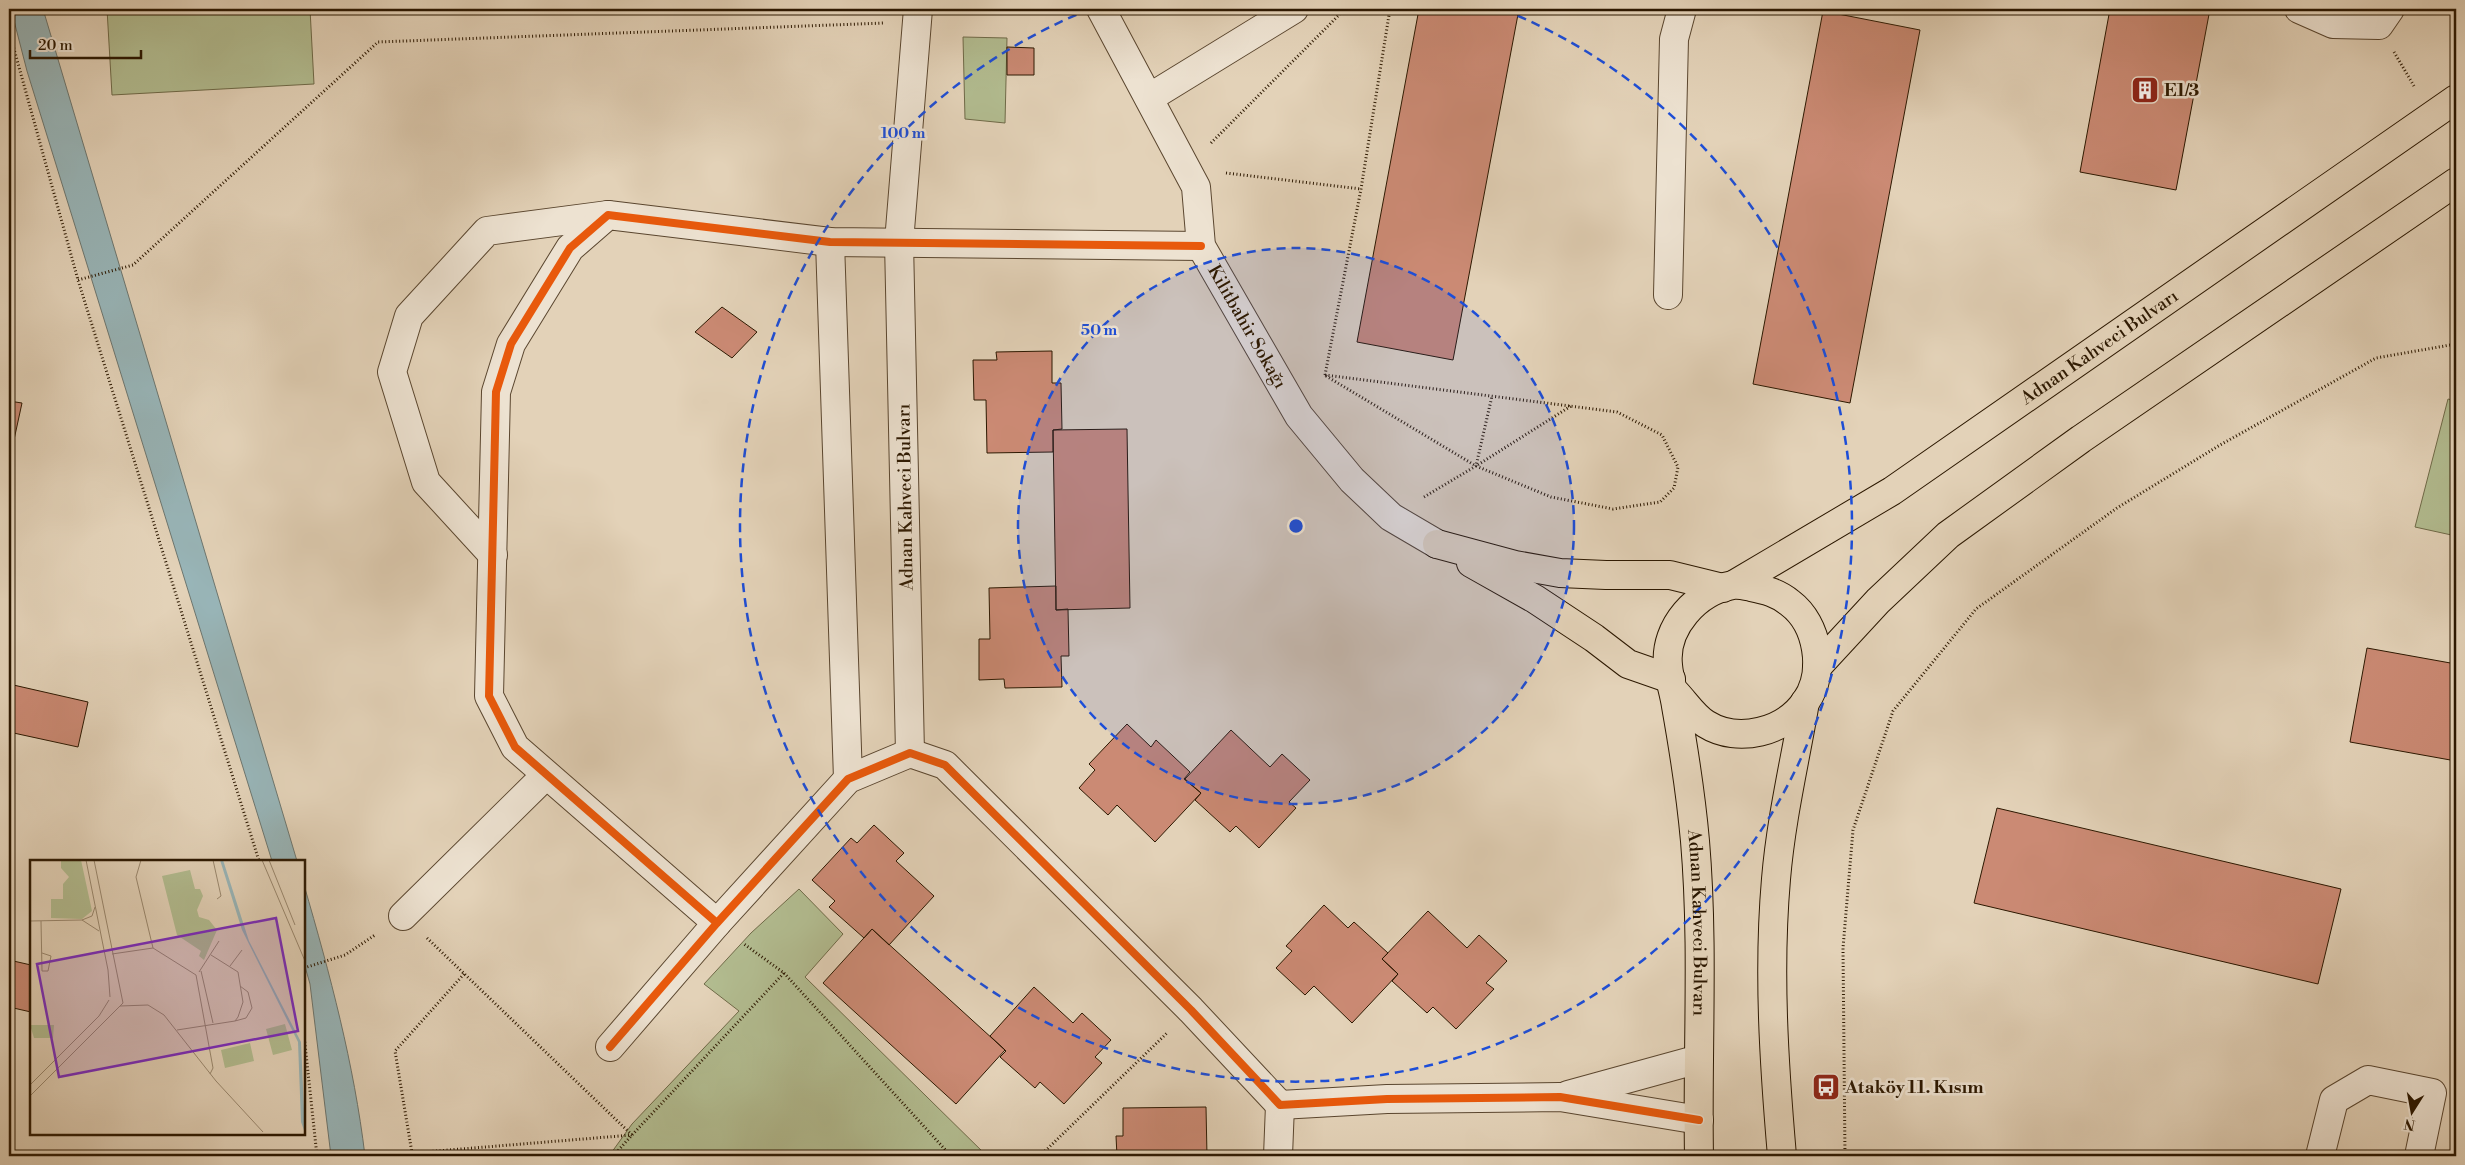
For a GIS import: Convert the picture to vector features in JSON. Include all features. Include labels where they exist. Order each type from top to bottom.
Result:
[{"type":"main road","name":"Adnan Kahveci Bulvarı","points":[[1729,586],[1892,491],[2456,99]]},
{"type":"main road","points":[[1817,667],[1878,601],[1948,536],[2081,439],[2456,182]]},
{"type":"main road","points":[[1438,544],[1515,565],[1560,573],[1670,575],[1729,586],[1771,591],[1791,603],[1806,621],[1816,643],[1817,667],[1812,690],[1806,702],[1784,811],[1776,880],[1773,1052],[1782,1156]]},
{"type":"main road","points":[[1438,544],[1535,599],[1594,638],[1628,664],[1672,685],[1705,724],[1729,734],[1760,733],[1777,726],[1806,702]]},
{"type":"main road","points":[[1672,685],[1668,664],[1670,639],[1682,616],[1700,599],[1729,586]]},
{"type":"main road","name":"Adnan Kahveci Bulvarı","points":[[1672,685],[1687,770],[1695,843],[1698,920],[1699,1156]]},
{"type":"street","name":"Kilitbahir Sokağı","points":[[1101,9],[1196,187],[1201,246],[1299,416],[1352,480],[1391,517],[1438,544]]},
{"type":"street","points":[[1149,98],[1294,9]]},
{"type":"street","points":[[1668,295],[1674,39],[1682,9]]},
{"type":"street","points":[[2299,9],[2333,24],[2379,25],[2390,9]]},
{"type":"street","name":"Adnan Kahveci Bulvarı","points":[[910,753],[899,242],[918,15]]},
{"type":"street","points":[[493,555],[426,482],[392,372],[409,316],[487,231],[608,214],[830,242],[1201,246]]},
{"type":"street","points":[[608,214],[570,248],[511,344],[496,392],[489,696],[514,747],[717,923]]},
{"type":"street","points":[[830,242],[848,779]]},
{"type":"street","points":[[610,1046],[717,923],[848,779],[910,753],[945,765],[1191,1010],[1280,1105],[1278,1156]]},
{"type":"street","points":[[403,916],[546,776]]},
{"type":"street","points":[[1560,1097],[1698,1059]]},
{"type":"street","points":[[2320,1156],[2334,1100],[2368,1080],[2432,1093],[2420,1156]]},
{"type":"street","points":[[1280,1105],[1387,1099],[1560,1097],[1699,1120]]},
{"type":"path","points":[[1187,168],[1345,9]]},
{"type":"path","points":[[1325,375],[1361,189],[1390,9]]},
{"type":"path","points":[[79,280],[133,264],[378,42],[918,15]]},
{"type":"path","points":[[9,31],[79,280],[259,860]]},
{"type":"path","points":[[1187,168],[1361,189]]},
{"type":"path","points":[[1845,1156],[1843,948],[1853,830],[1894,711],[1976,609],[2116,508],[2237,435],[2376,358],[2456,344]]},
{"type":"path","points":[[1325,375],[1617,412],[1662,435],[1678,467],[1674,488],[1660,502],[1613,509],[1551,497],[1476,466],[1325,375]]},
{"type":"path","points":[[1476,466],[1492,396]]},
{"type":"path","points":[[1391,517],[1571,406]]},
{"type":"path","points":[[305,968],[341,957],[403,916],[632,1135]]},
{"type":"path","points":[[717,923],[784,973],[951,1156]]},
{"type":"path","points":[[618,1156],[616,1153],[632,1135],[784,973]]},
{"type":"path","points":[[464,974],[395,1051],[412,1155],[632,1135]]},
{"type":"path","points":[[1040,1156],[1191,1010]]},
{"type":"path","points":[[305,1044],[317,1156]]},
{"type":"green space","points":[[107,9],[310,9],[314,84],[112,95]]},
{"type":"green space","points":[[963,37],[1007,38],[1005,123],[965,119]]},
{"type":"green space","points":[[2448,399],[2456,401],[2456,536],[2415,527]]},
{"type":"green space","points":[[799,889],[843,934],[805,977],[987,1156],[609,1156],[632,1124],[739,1011],[704,984],[751,933]]},
{"type":"water","points":[[11,9],[43,9],[297,860],[272,860],[27,71]]},
{"type":"water","points":[[305,889],[348,1053],[365,1156],[331,1156],[310,984],[305,966]]},
{"type":"building","points":[[1419,9],[1519,9],[1453,360],[1357,342]]},
{"type":"building","name":"E1/3","points":[[2110,9],[2210,9],[2176,190],[2080,172]]},
{"type":"building","points":[[1823,11],[1920,30],[1850,403],[1753,384]]},
{"type":"building","points":[[1007,47],[1034,48],[1034,75],[1007,75]]},
{"type":"building","points":[[722,307],[757,332],[732,358],[695,332]]},
{"type":"building","points":[[1052,351],[1052,383],[1061,383],[1062,429],[1053,430],[1053,452],[987,453],[986,400],[974,400],[973,360],[997,360],[996,352]]},
{"type":"building","points":[[9,401],[22,403],[12,449],[9,448]]},
{"type":"building","points":[[1127,429],[1130,608],[1056,610],[1053,430]]},
{"type":"building","points":[[1056,586],[1056,610],[1068,609],[1069,656],[1061,656],[1062,687],[1005,688],[1004,679],[979,680],[979,639],[990,639],[989,588]]},
{"type":"building","points":[[2367,648],[2456,664],[2456,761],[2350,742]]},
{"type":"building","points":[[9,684],[88,702],[78,747],[9,732]]},
{"type":"building","points":[[1127,724],[1151,747],[1156,740],[1190,772],[1184,779],[1201,793],[1155,842],[1117,805],[1108,815],[1079,788],[1095,770],[1089,764]]},
{"type":"building","points":[[1231,730],[1270,767],[1282,754],[1310,780],[1289,802],[1296,808],[1259,848],[1236,826],[1230,832],[1195,800],[1201,793],[1185,779]]},
{"type":"building","points":[[1997,808],[2341,889],[2318,984],[1974,903]]},
{"type":"building","points":[[874,825],[904,853],[896,861],[934,896],[889,945],[872,929],[864,938],[829,907],[835,901],[812,880],[851,838],[857,843]]},
{"type":"building","points":[[1324,905],[1348,928],[1354,922],[1388,953],[1382,959],[1398,974],[1352,1023],[1314,986],[1305,995],[1276,968],[1292,951],[1286,946]]},
{"type":"building","points":[[1428,911],[1467,948],[1479,935],[1507,961],[1486,983],[1494,989],[1456,1029],[1433,1007],[1427,1013],[1392,981],[1398,974],[1382,959]]},
{"type":"building","points":[[872,929],[1005,1050],[956,1104],[823,983]]},
{"type":"building","points":[[9,960],[30,965],[30,1012],[9,1007]]},
{"type":"building","points":[[1034,987],[1073,1023],[1082,1013],[1111,1040],[1095,1057],[1102,1063],[1064,1104],[1040,1082],[1035,1088],[1000,1057],[1006,1051],[990,1036]]},
{"type":"building","points":[[1206,1107],[1207,1156],[1117,1156],[1116,1136],[1123,1136],[1123,1108]]},
{"type":"cycle path","points":[[717,923],[515,747],[489,696],[496,392],[511,344],[570,248],[608,215],[830,242],[1201,246]]},
{"type":"cycle path","points":[[610,1047],[717,923],[848,779],[910,753],[945,765],[1191,1010],[1280,1105],[1387,1099],[1560,1097],[1699,1120]]},
{"type":"place","name":"E1/3","points":[[2145,90]]},
{"type":"place","name":"Ataköy 11. Kısım","points":[[1826,1087]]}]
